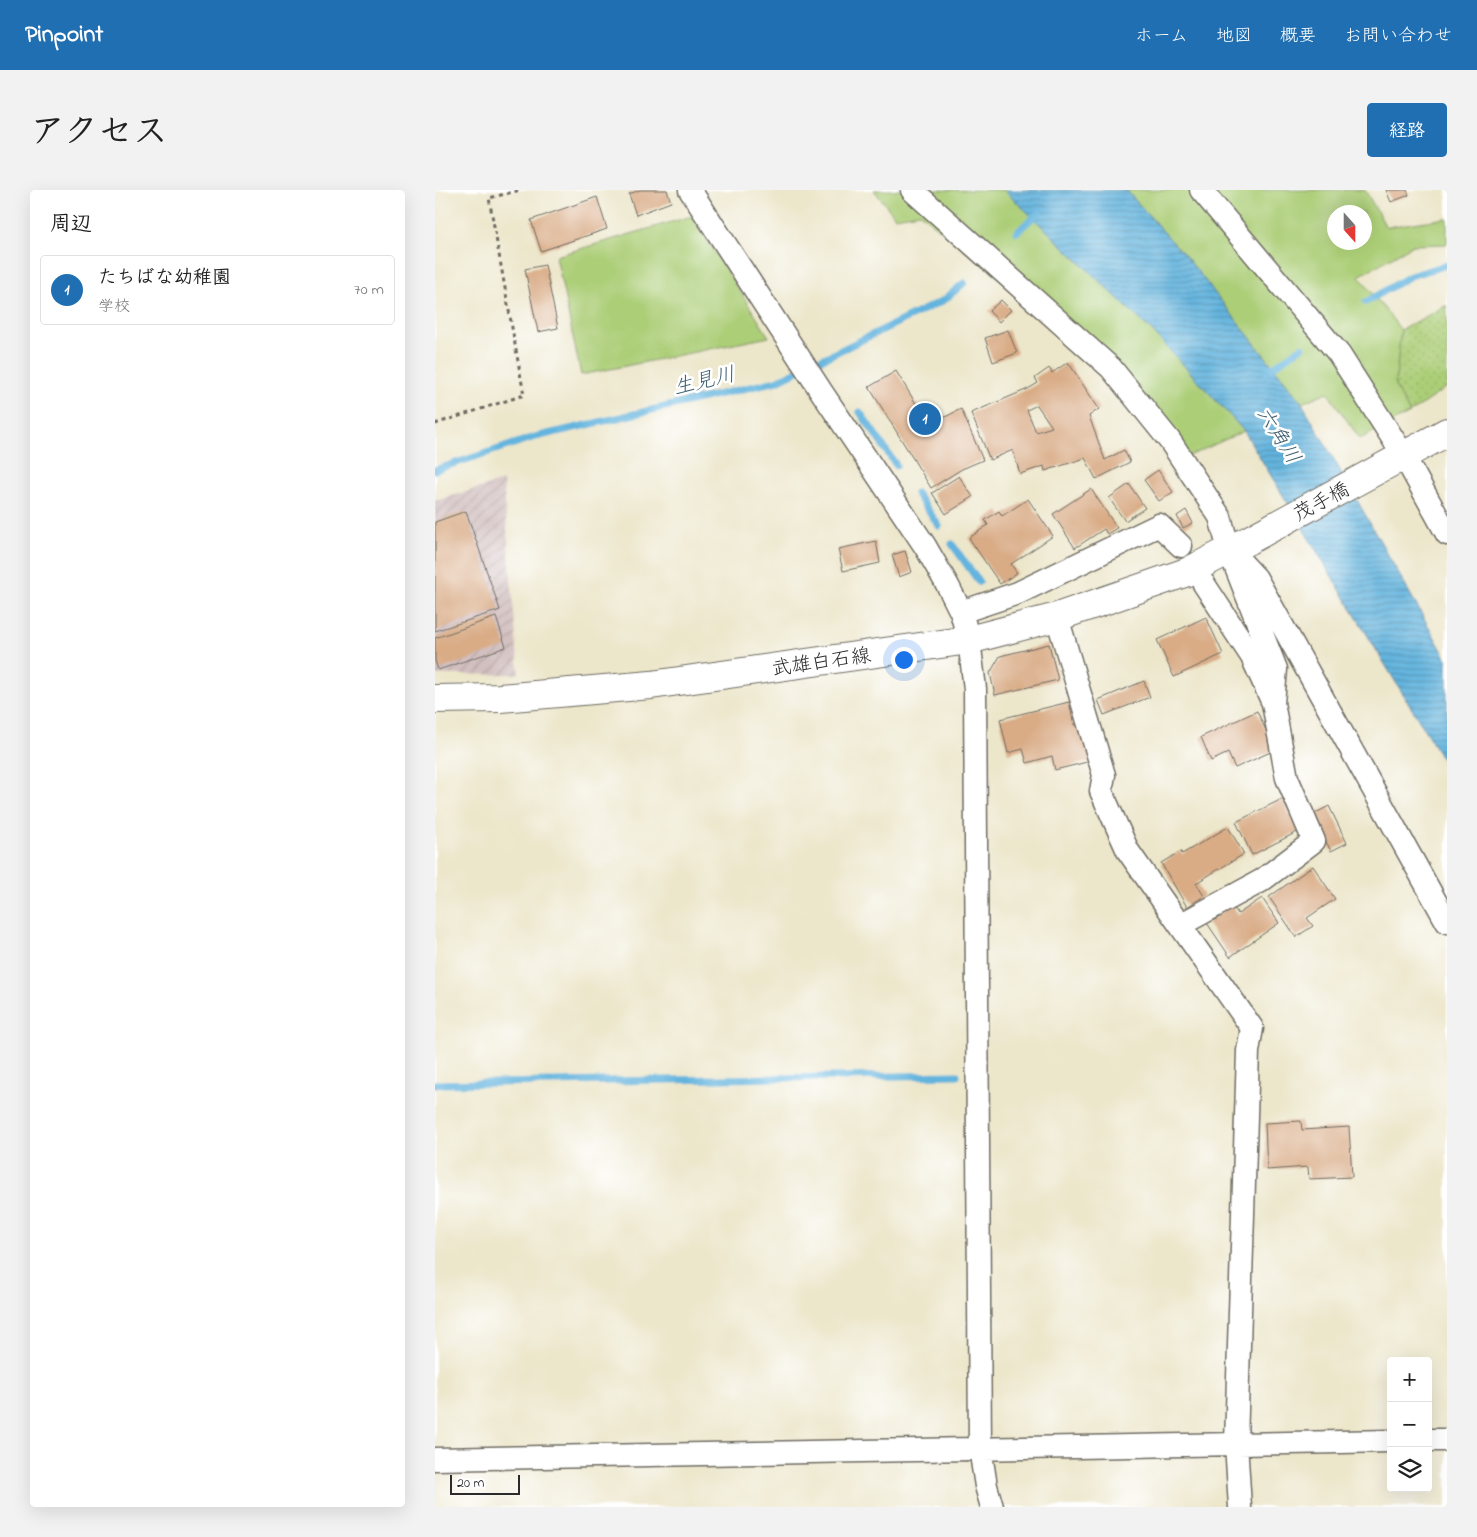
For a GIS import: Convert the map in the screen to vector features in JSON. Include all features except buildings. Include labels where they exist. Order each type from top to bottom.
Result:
[{"type":"main road","points":[[1398,459],[1447,432]]},
{"type":"main road","name":"茂手橋","points":[[1239,545],[1398,459]]},
{"type":"main road","name":"武雄白石線","points":[[435,699],[501,698],[651,685],[969,640],[1057,617],[1187,572],[1239,545]]},
{"type":"street","points":[[690,190],[925,546],[961,612],[969,640],[975,689],[980,1448],[986,1486],[993,1507]]},
{"type":"street","points":[[912,190],[1111,368],[1170,441],[1239,545],[1255,578],[1447,922]]},
{"type":"street","points":[[1201,190],[1339,354],[1398,459],[1447,534]]},
{"type":"street","points":[[961,612],[1018,593],[1159,525],[1181,546]]},
{"type":"street","points":[[1239,545],[1276,669],[1273,702]]},
{"type":"street","points":[[1180,925],[1261,881],[1314,841],[1287,778],[1273,702],[1252,657],[1204,584]]},
{"type":"street","points":[[1057,617],[1104,775],[1101,791],[1128,851],[1253,1028],[1248,1051],[1236,1444],[1240,1507]]},
{"type":"street","points":[[1432,1440],[1447,1440]]},
{"type":"street","points":[[435,1459],[1387,1441]]},
{"type":"path","points":[[435,424],[524,395],[489,198],[521,190]]},
{"type":"shaded area","points":[[503,481],[519,674],[435,675],[435,501]]},
{"type":"green space","points":[[874,190],[1004,190],[1153,332],[1244,431],[1176,462],[1115,382],[1004,282],[920,213],[895,217]]},
{"type":"green space","points":[[1126,190],[1365,190],[1386,227],[1447,218],[1447,244],[1413,245],[1359,276],[1401,330],[1395,386],[1410,413],[1360,439],[1327,392],[1302,403],[1187,258]]},
{"type":"green space","points":[[692,216],[769,337],[581,375],[556,256]]},
{"type":"green space","points":[[1447,306],[1447,387],[1410,413],[1395,386],[1401,330]]},
{"type":"water","name":"六角川","points":[[1004,190],[1126,190],[1187,258],[1302,403],[1447,659],[1447,767],[1244,431],[1153,332]]},
{"type":"waterway","name":"生見川","points":[[1017,232],[1039,212]]},
{"type":"waterway","points":[[1366,302],[1410,276],[1447,265]]},
{"type":"waterway","name":"生見川","points":[[435,470],[535,437],[777,381],[944,300],[964,283]]},
{"type":"waterway","points":[[1266,372],[1302,347]]},
{"type":"waterway","points":[[860,412],[896,465]]},
{"type":"waterway","points":[[916,493],[939,526]]},
{"type":"waterway","points":[[952,544],[979,582]]},
{"type":"waterway","points":[[435,1084],[957,1075]]},
{"type":"place","name":"たちばな幼稚園","points":[[925,419]]}]
